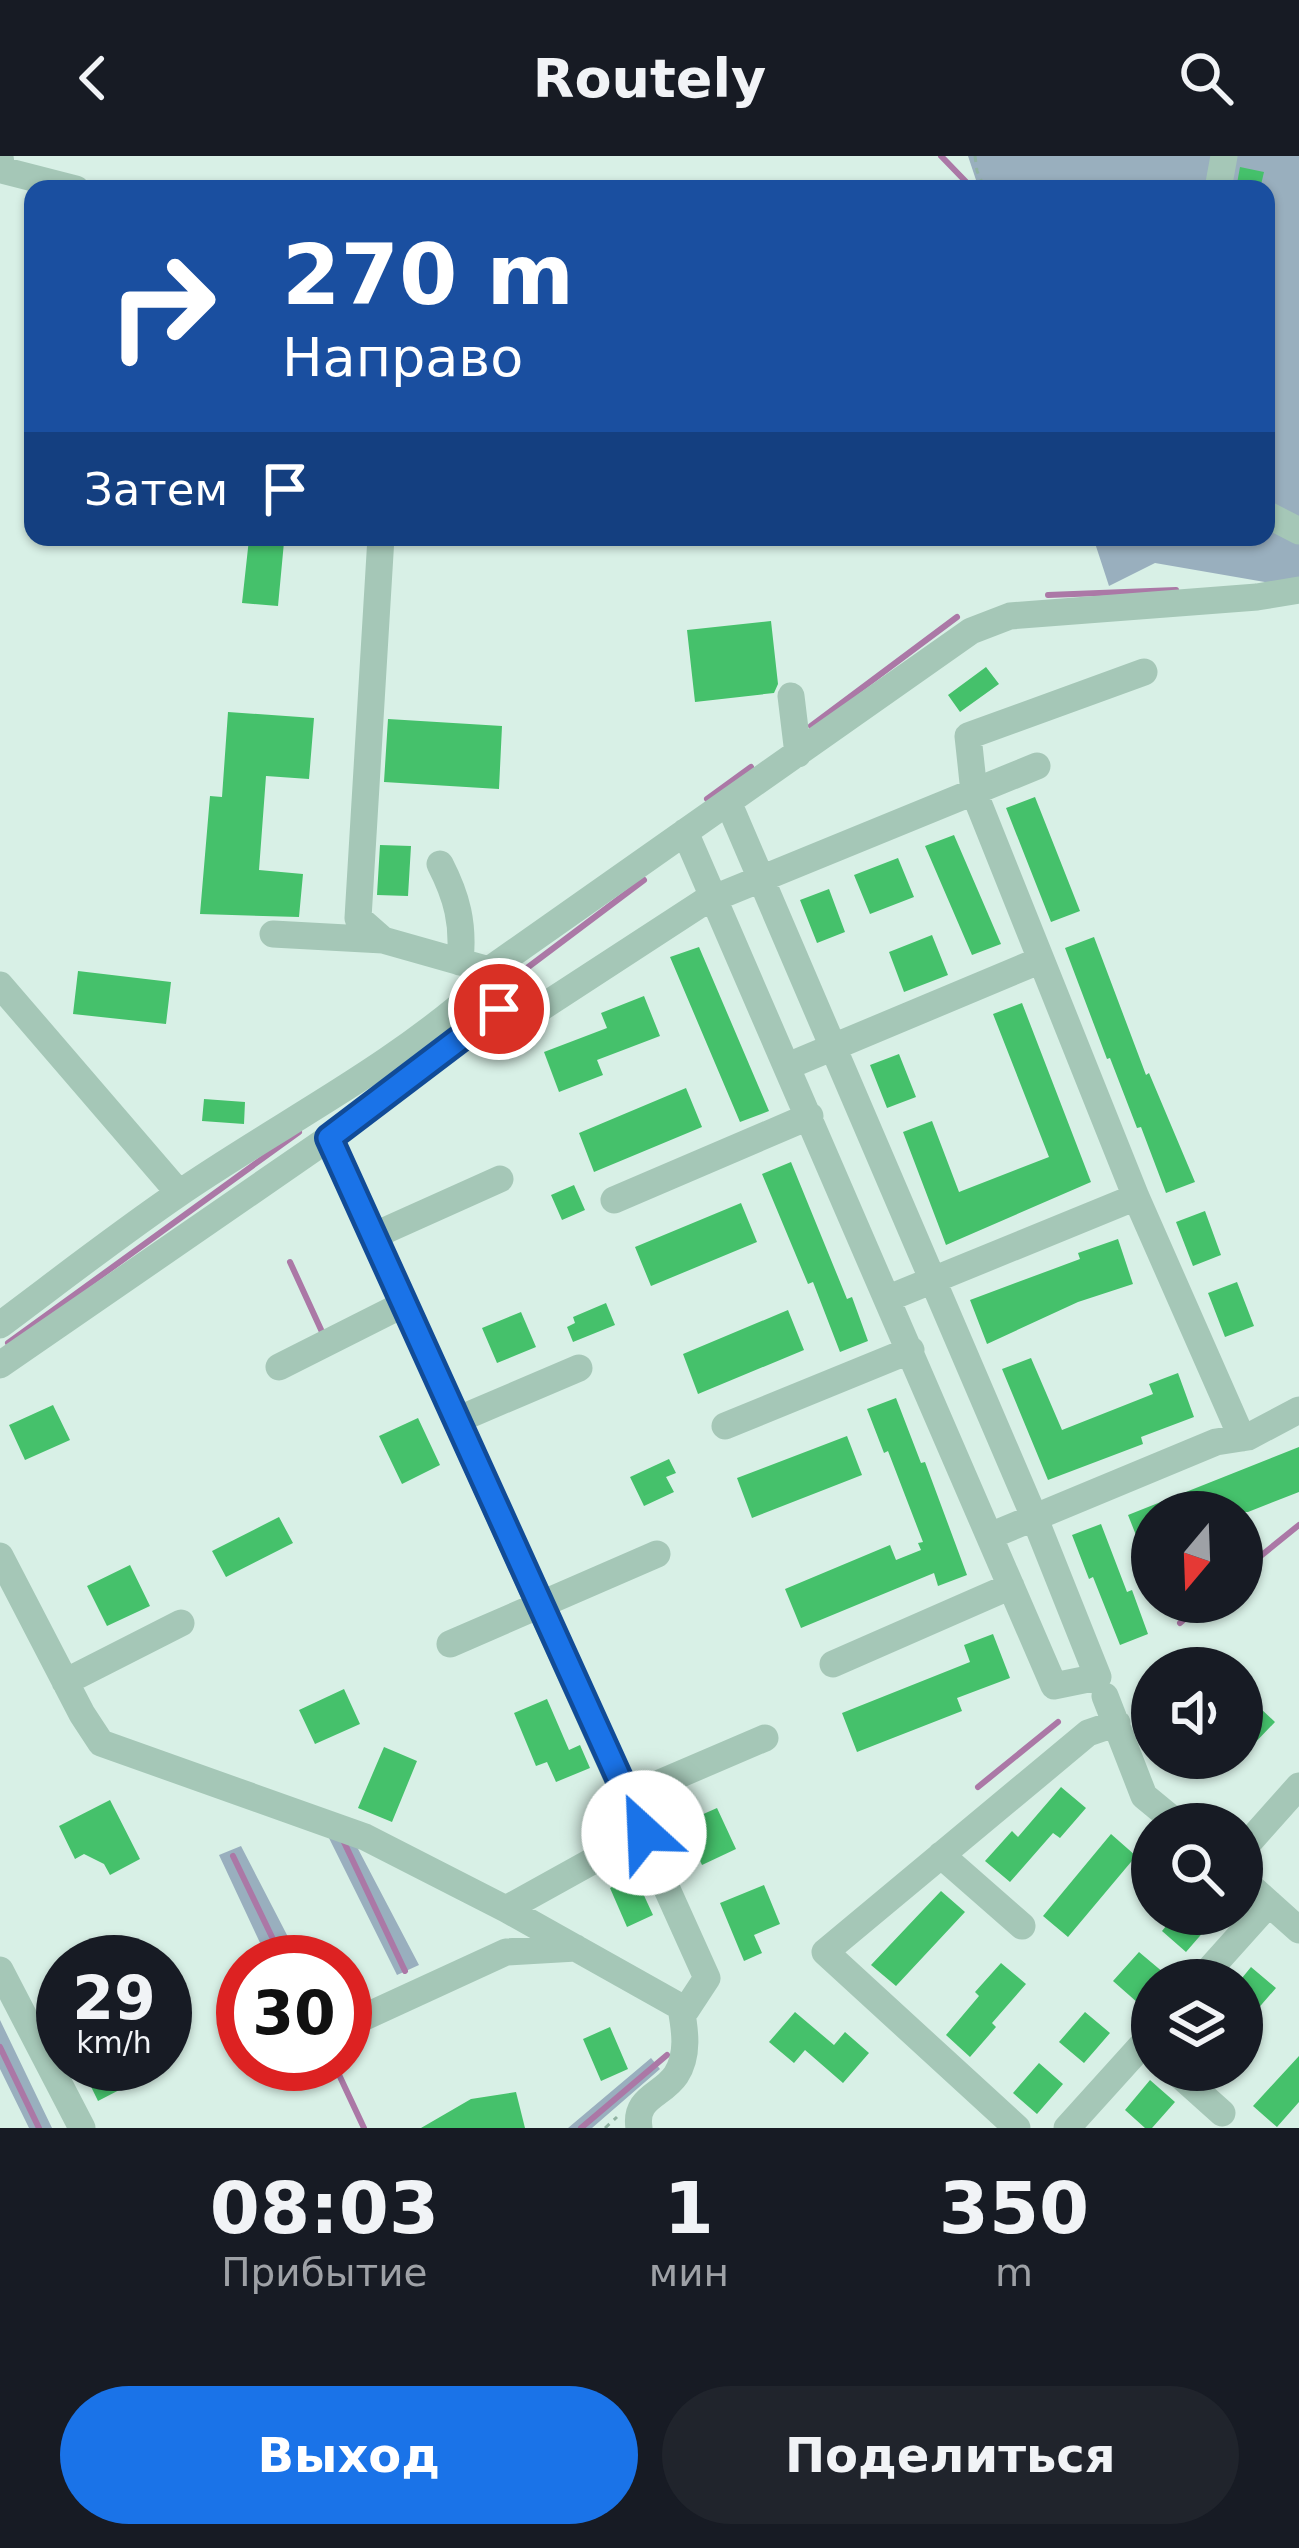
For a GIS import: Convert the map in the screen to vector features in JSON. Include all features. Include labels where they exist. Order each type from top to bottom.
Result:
[{"type":"street","points":[[1,167],[45,180]]},
{"type":"street","points":[[379,546],[358,918],[383,940]]},
{"type":"street","points":[[0,1325],[179,1193],[342,1092],[445,1020],[486,978],[971,631],[1010,616],[1299,590]]},
{"type":"street","points":[[1144,671],[968,736],[974,792],[1136,1197],[1241,1438]]},
{"type":"street","points":[[790,696],[798,754]]},
{"type":"street","points":[[530,1015],[702,903],[1037,766]]},
{"type":"street","points":[[685,832],[1054,1686],[1098,1677],[729,804]]},
{"type":"street","points":[[440,864],[457,896],[463,938],[460,962]]},
{"type":"street","points":[[0,1365],[329,1138],[499,1009],[486,978],[460,962],[383,940],[273,934]]},
{"type":"street","points":[[788,1066],[1041,961]]},
{"type":"street","points":[[0,985],[179,1193]]},
{"type":"street","points":[[614,1200],[810,1116]]},
{"type":"street","points":[[0,1556],[101,1743],[365,1837],[686,2010],[706,1978],[329,1138]]},
{"type":"street","points":[[373,1236],[500,1179]]},
{"type":"street","points":[[889,1298],[1136,1197]]},
{"type":"street","points":[[279,1366],[404,1304]]},
{"type":"street","points":[[725,1426],[910,1350]]},
{"type":"street","points":[[457,1420],[579,1368]]},
{"type":"street","points":[[990,1536],[1216,1442],[1241,1438],[1299,1410]]},
{"type":"street","points":[[450,1644],[657,1554]]},
{"type":"street","points":[[833,1664],[1011,1586]]},
{"type":"street","points":[[65,1682],[181,1623]]},
{"type":"street","points":[[1017,2128],[825,1952],[1111,1710],[1144,1796],[1152,1803]]},
{"type":"street","points":[[626,1797],[765,1738]]},
{"type":"street","points":[[1263,1826],[1299,1786]]},
{"type":"street","points":[[506,1909],[644,1833]]},
{"type":"street","points":[[941,1855],[1022,1926]]},
{"type":"street","points":[[1263,1898],[1299,1930]]},
{"type":"street","points":[[1219,1959],[1269,1903]]},
{"type":"street","points":[[372,2014],[506,1952],[575,1948]]},
{"type":"street","points":[[0,1970],[82,2128]]},
{"type":"street","points":[[639,2128],[637,2119],[644,2101],[675,2076],[687,2041],[681,2008]]},
{"type":"street","points":[[1067,2128],[1131,2061]]},
{"type":"street","points":[[1197,2091],[1222,2113]]},
{"type":"shaded area","points":[[968,156],[1299,156],[1299,588],[1155,563],[1109,586],[1096,546],[1275,546],[1275,180],[976,180]]},
{"type":"shaded area","points":[[327,1834],[356,1845],[419,1965],[397,1975]]},
{"type":"shaded area","points":[[241,1846],[287,1935],[256,1935],[219,1855]]},
{"type":"shaded area","points":[[0,2020],[52,2128],[29,2128],[0,2069]]},
{"type":"shaded area","points":[[651,2058],[660,2069],[592,2128],[568,2128]]},
{"type":"building","points":[[1240,167],[1264,172],[1262,180],[1238,180]]},
{"type":"building","points":[[248,546],[284,546],[278,606],[242,603]]},
{"type":"building","points":[[771,621],[778,684],[774,693],[695,702],[687,630]]},
{"type":"building","points":[[986,667],[999,684],[960,712],[948,695]]},
{"type":"building","points":[[228,712],[314,718],[309,779],[266,776],[259,870],[303,874],[299,917],[200,914],[210,796],[222,797]]},
{"type":"building","points":[[388,719],[502,726],[499,789],[384,782]]},
{"type":"building","points":[[1035,797],[1080,911],[1051,922],[1006,808]]},
{"type":"building","points":[[954,835],[1001,944],[972,955],[925,846]]},
{"type":"building","points":[[380,845],[411,846],[408,896],[377,895]]},
{"type":"building","points":[[898,858],[914,897],[870,914],[854,875]]},
{"type":"building","points":[[829,889],[845,932],[817,943],[800,900]]},
{"type":"building","points":[[932,935],[948,975],[904,992],[889,952]]},
{"type":"building","points":[[1094,937],[1146,1075],[1149,1073],[1195,1182],[1166,1193],[1065,948]]},
{"type":"building","points":[[699,947],[769,1111],[740,1122],[670,957]]},
{"type":"building","points":[[78,971],[171,982],[166,1024],[73,1014]]},
{"type":"building","points":[[644,996],[660,1036],[597,1060],[603,1075],[559,1092],[544,1052],[607,1028],[601,1013]]},
{"type":"building","points":[[1022,1003],[1091,1182],[946,1245],[903,1132],[932,1121],[959,1192],[1049,1157],[993,1014]]},
{"type":"building","points":[[899,1054],[916,1097],[887,1108],[870,1065]]},
{"type":"building","points":[[686,1088],[702,1127],[594,1172],[579,1133]]},
{"type":"building","points":[[204,1099],[245,1102],[244,1124],[202,1121]]},
{"type":"building","points":[[791,1162],[868,1341],[840,1352],[762,1174]]},
{"type":"building","points":[[574,1185],[585,1210],[562,1220],[551,1195]]},
{"type":"building","points":[[741,1203],[757,1242],[651,1286],[635,1247]]},
{"type":"building","points":[[1205,1211],[1221,1255],[1193,1266],[1176,1222]]},
{"type":"building","points":[[1118,1239],[1133,1284],[1078,1302],[987,1344],[970,1300],[1080,1259],[1078,1253]]},
{"type":"building","points":[[1237,1282],[1254,1326],[1225,1337],[1208,1293]]},
{"type":"building","points":[[606,1303],[615,1325],[573,1342],[567,1327],[575,1323],[573,1317]]},
{"type":"building","points":[[788,1310],[804,1350],[698,1394],[683,1354]]},
{"type":"building","points":[[521,1312],[536,1347],[497,1363],[482,1328]]},
{"type":"building","points":[[1031,1358],[1062,1430],[1153,1394],[1149,1384],[1178,1373],[1194,1417],[1141,1437],[1143,1444],[1048,1480],[1002,1369]]},
{"type":"building","points":[[896,1398],[967,1575],[938,1586],[934,1573],[801,1628],[785,1589],[890,1545],[896,1560],[921,1550],[918,1543],[923,1542],[867,1409]]},
{"type":"building","points":[[53,1405],[70,1440],[25,1460],[9,1425]]},
{"type":"building","points":[[418,1418],[440,1465],[402,1484],[379,1436]]},
{"type":"building","points":[[847,1436],[862,1475],[752,1518],[737,1478]]},
{"type":"building","points":[[1299,1447],[1299,1492],[1263,1506],[1263,1491],[1188,1491]]},
{"type":"building","points":[[669,1459],[676,1473],[666,1477],[674,1492],[644,1506],[630,1477]]},
{"type":"building","points":[[279,1517],[293,1543],[226,1577],[212,1551]]},
{"type":"building","points":[[1101,1524],[1127,1592],[1131,1590],[1131,1623],[1144,1623],[1148,1634],[1120,1645],[1072,1535]]},
{"type":"building","points":[[130,1565],[150,1606],[107,1626],[87,1586]]},
{"type":"building","points":[[993,1634],[1010,1678],[957,1698],[962,1711],[857,1752],[842,1713],[970,1662],[964,1645]]},
{"type":"building","points":[[344,1689],[360,1724],[315,1744],[299,1710]]},
{"type":"building","points":[[547,1699],[569,1750],[580,1745],[590,1768],[556,1782],[547,1762],[536,1766],[514,1713]]},
{"type":"building","points":[[1263,1711],[1275,1722],[1263,1734]]},
{"type":"building","points":[[384,1747],[417,1761],[392,1822],[358,1808]]},
{"type":"building","points":[[1061,1787],[1086,1808],[1060,1838],[1053,1833],[1010,1882],[985,1861],[1012,1831],[1018,1837]]},
{"type":"building","points":[[110,1800],[140,1859],[110,1875],[104,1864],[84,1854],[75,1859],[59,1826]]},
{"type":"building","points":[[717,1808],[736,1849],[702,1865],[683,1823]]},
{"type":"building","points":[[1111,1834],[1131,1852],[1131,1862],[1068,1937],[1043,1916]]},
{"type":"building","points":[[635,1876],[653,1915],[627,1927],[610,1888]]},
{"type":"building","points":[[764,1885],[780,1924],[754,1935],[762,1953],[744,1961],[720,1903]]},
{"type":"building","points":[[941,1891],[965,1912],[896,1986],[871,1965]]},
{"type":"building","points":[[1167,1935],[1201,1935],[1186,1952]]},
{"type":"building","points":[[1131,1961],[1131,1997],[1113,1981]]},
{"type":"building","points":[[1001,1963],[1026,1984],[970,2057],[946,2035]]},
{"type":"building","points":[[1263,1977],[1276,1988],[1263,2003]]},
{"type":"building","points":[[795,2012],[834,2045],[845,2032],[869,2053],[843,2083],[805,2050],[794,2063],[769,2042]]},
{"type":"building","points":[[1085,2012],[1110,2033],[1084,2063],[1059,2042]]},
{"type":"building","points":[[610,2027],[628,2069],[601,2081],[583,2039]]},
{"type":"building","points":[[1299,2056],[1299,2102],[1277,2127],[1253,2106]]},
{"type":"building","points":[[1039,2063],[1063,2084],[1037,2114],[1013,2093]]},
{"type":"building","points":[[93,2091],[117,2091],[98,2101]]},
{"type":"building","points":[[1141,2091],[1162,2091],[1175,2102],[1152,2128],[1145,2128],[1125,2110]]},
{"type":"building","points":[[516,2092],[525,2128],[421,2128],[471,2099]]},
{"type":"waterway","points":[[941,156],[964,180]]},
{"type":"waterway","points":[[1048,595],[1176,590]]},
{"type":"waterway","points":[[811,726],[957,617]]},
{"type":"waterway","points":[[707,799],[751,767]]},
{"type":"waterway","points":[[511,980],[644,880]]},
{"type":"waterway","points":[[8,1343],[299,1132]]},
{"type":"waterway","points":[[290,1262],[323,1334]]},
{"type":"waterway","points":[[1263,1554],[1299,1525]]},
{"type":"waterway","points":[[978,1787],[1058,1722]]},
{"type":"waterway","points":[[343,1840],[405,1971]]},
{"type":"waterway","points":[[233,1856],[271,1935]]},
{"type":"waterway","points":[[0,2047],[39,2128]]},
{"type":"waterway","points":[[581,2128],[667,2055]]},
{"type":"waterway","points":[[347,2091],[364,2128]]},
{"type":"route","points":[[499,1009],[329,1138],[644,1833]]}]
